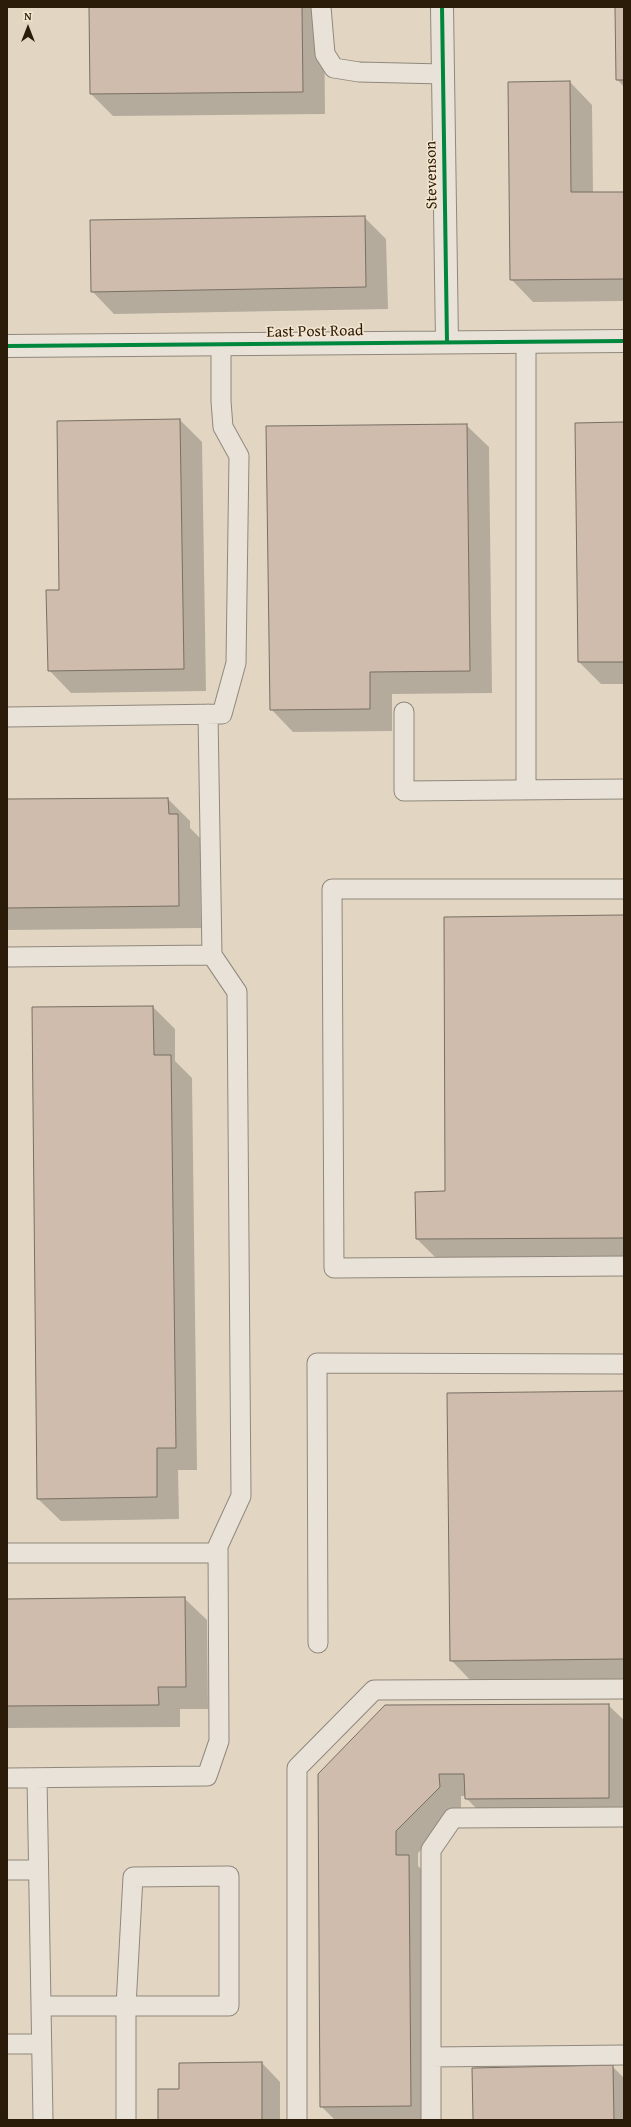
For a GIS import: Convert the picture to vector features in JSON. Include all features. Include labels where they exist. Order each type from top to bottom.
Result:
[{"type":"street","name":"Stevenson","points":[[442,7],[447,342]]},
{"type":"street","name":"East Post Road","points":[[7,346],[624,341]]},
{"type":"lane","points":[[321,7],[325,54],[334,68],[359,72],[443,74]]},
{"type":"lane","points":[[526,342],[526,790]]},
{"type":"lane","points":[[7,718],[222,714],[236,663],[239,456],[224,427],[220,401],[221,344]]},
{"type":"lane","points":[[404,712],[404,791],[624,789]]},
{"type":"lane","points":[[7,1778],[207,1776],[219,1741],[218,1546],[241,1496],[238,992],[212,955],[208,714]]},
{"type":"lane","points":[[624,889],[332,889],[332,913],[334,1268],[624,1266]]},
{"type":"lane","points":[[7,957],[212,955]]},
{"type":"lane","points":[[318,1643],[317,1363],[624,1364]]},
{"type":"lane","points":[[7,1553],[218,1553]]},
{"type":"lane","points":[[297,2120],[297,1768],[374,1690],[624,1689]]},
{"type":"lane","points":[[37,1778],[42,2120]]},
{"type":"lane","points":[[431,2120],[431,1850],[453,1818],[624,1817]]},
{"type":"lane","points":[[7,1870],[38,1870]]},
{"type":"lane","points":[[41,2006],[126,2006],[229,2006],[229,1876],[133,1877],[126,2006],[126,2120]]},
{"type":"lane","points":[[7,2044],[41,2044]]},
{"type":"lane","points":[[431,2058],[624,2055]]},
{"type":"building","points":[[89,7],[302,7],[303,92],[90,94]]},
{"type":"building","points":[[615,7],[624,7],[624,80],[616,80]]},
{"type":"building","points":[[570,81],[571,192],[624,192],[624,279],[510,280],[508,82]]},
{"type":"building","points":[[365,216],[366,287],[91,292],[90,220]]},
{"type":"building","points":[[180,419],[184,669],[48,671],[46,590],[59,590],[57,421]]},
{"type":"building","points":[[624,422],[624,662],[578,662],[575,423]]},
{"type":"building","points":[[467,424],[470,671],[370,672],[370,709],[270,710],[266,426]]},
{"type":"building","points":[[168,798],[169,814],[178,814],[179,906],[7,908],[7,799]]},
{"type":"building","points":[[624,915],[624,1238],[416,1239],[415,1192],[445,1191],[444,917]]},
{"type":"building","points":[[153,1006],[154,1055],[171,1055],[176,1448],[157,1448],[157,1497],[37,1499],[32,1007]]},
{"type":"building","points":[[624,1391],[624,1659],[450,1661],[447,1393]]},
{"type":"building","points":[[185,1597],[186,1687],[158,1687],[159,1705],[7,1706],[7,1599]]},
{"type":"building","points":[[609,1704],[609,1798],[465,1799],[464,1774],[439,1774],[440,1787],[396,1831],[396,1855],[409,1855],[411,2106],[320,2107],[318,1774],[385,1705]]},
{"type":"building","points":[[262,2062],[262,2120],[158,2120],[158,2089],[179,2089],[179,2063]]},
{"type":"building","points":[[613,2065],[614,2120],[473,2120],[472,2068]]},
{"type":"cycle path","points":[[442,7],[447,342]]},
{"type":"cycle path","points":[[7,346],[624,341]]}]
